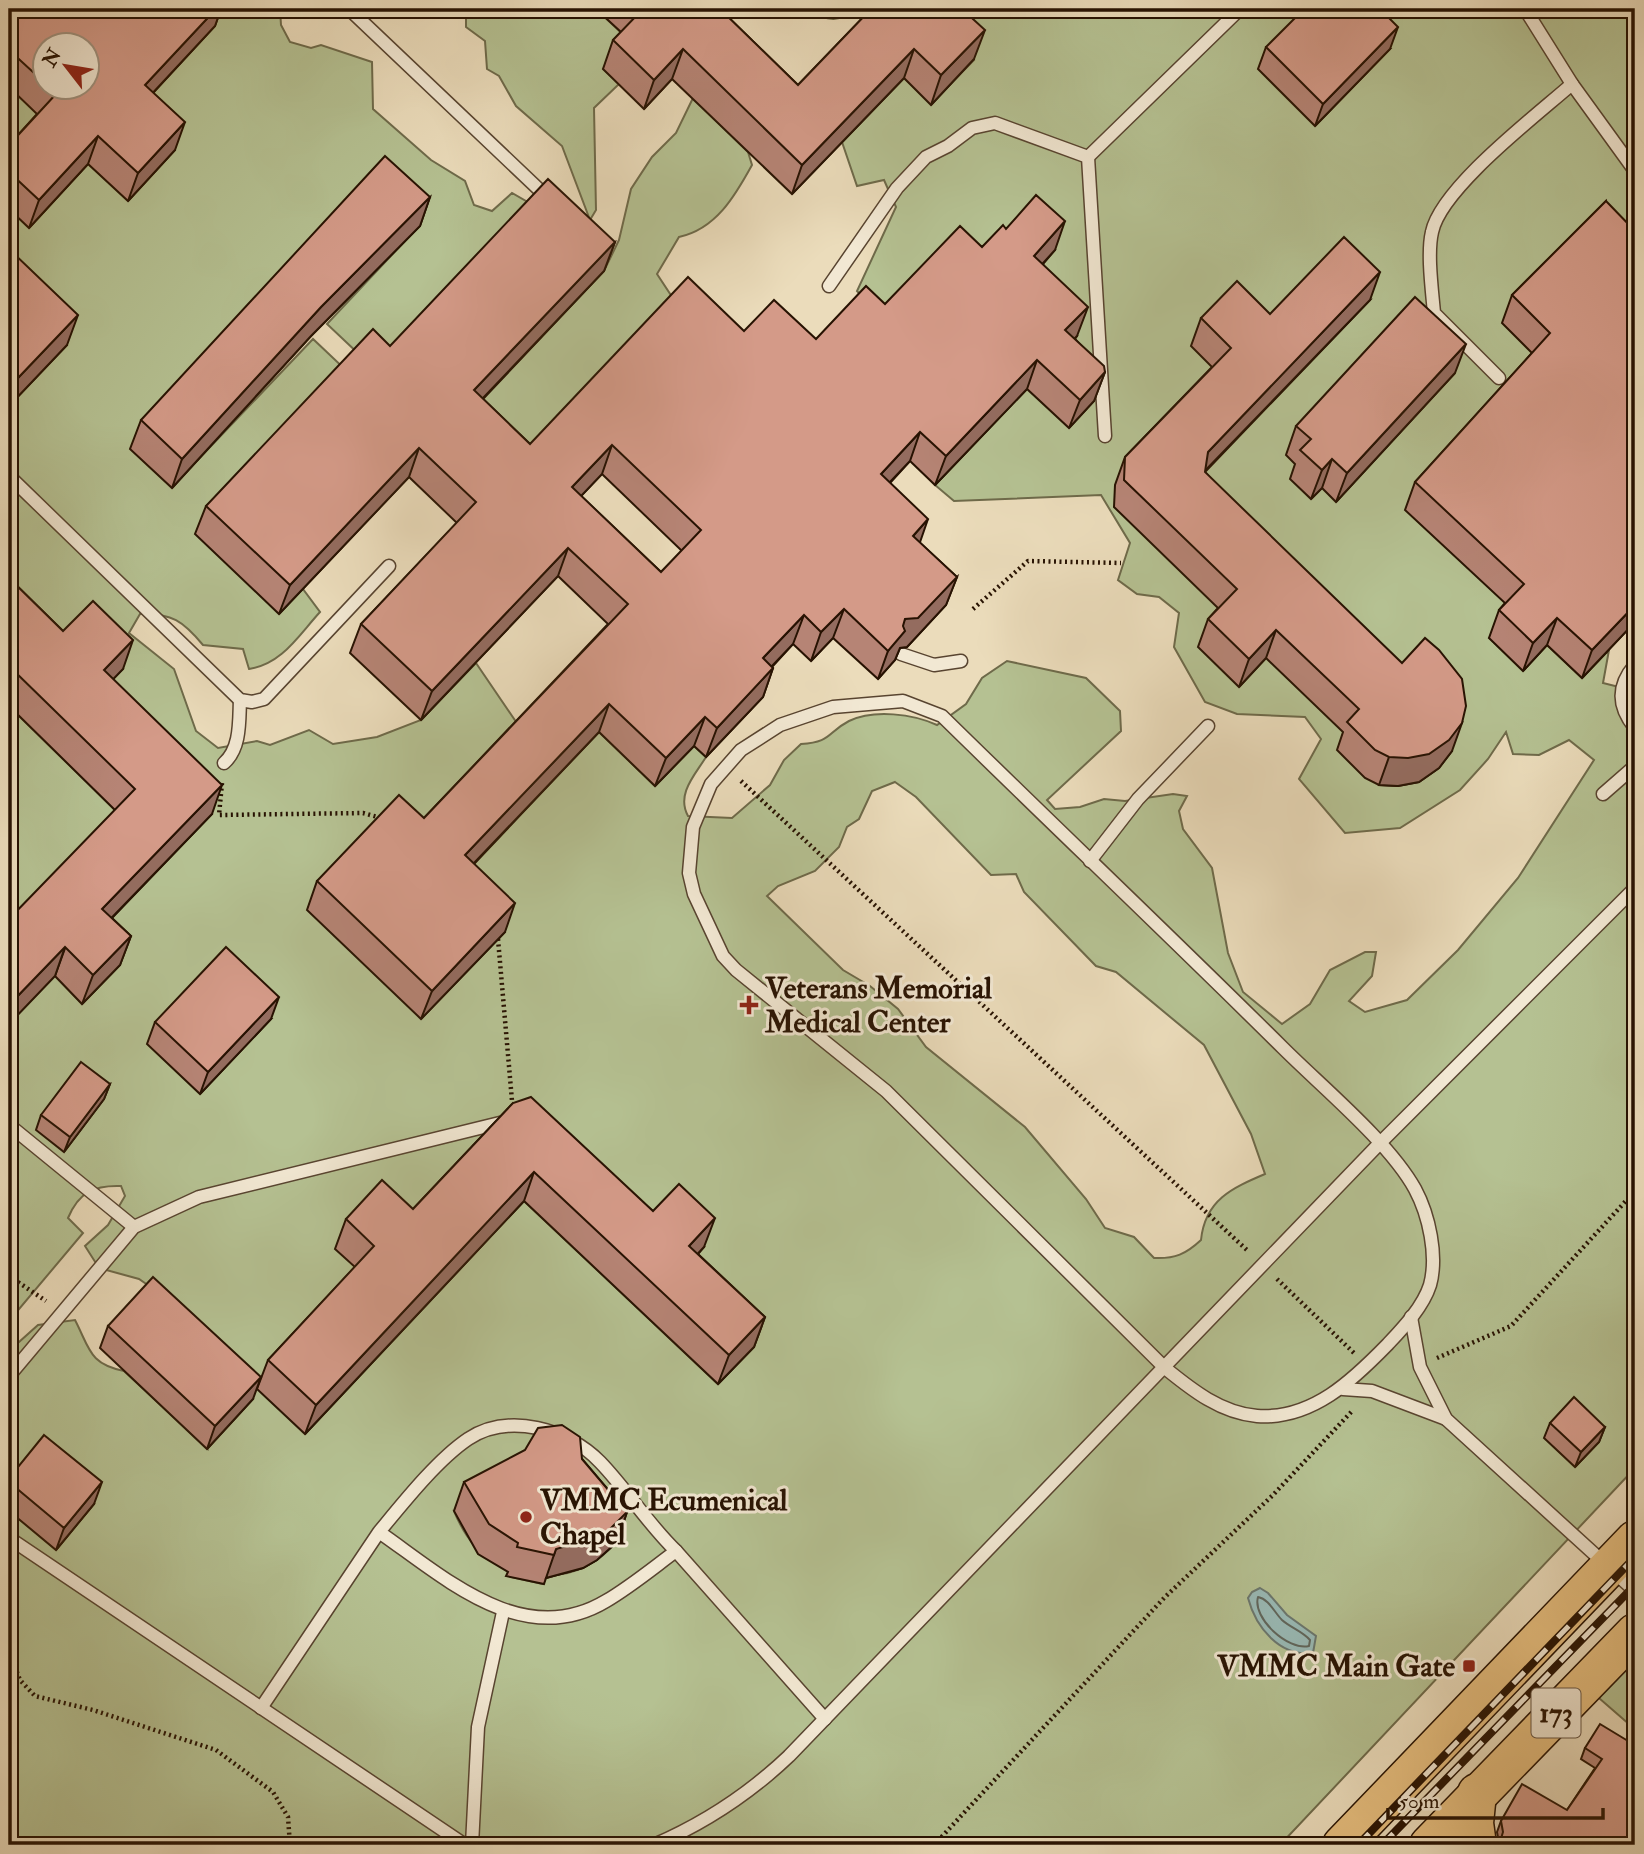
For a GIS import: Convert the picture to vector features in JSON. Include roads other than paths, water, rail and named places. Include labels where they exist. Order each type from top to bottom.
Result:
[{"type":"main road","name":"173","points":[[1342,1845],[1621,1580],[1635,1540]]},
{"type":"main road","name":"173","points":[[1429,1845],[1635,1633]]},
{"type":"main road","points":[[1477,1793],[1474,1823],[1477,1845]]},
{"type":"lane","points":[[349,9],[558,208]]},
{"type":"lane","points":[[1105,436],[1088,157],[1240,9]]},
{"type":"lane","points":[[1525,9],[1572,84],[1635,171]]},
{"type":"lane","points":[[1499,378],[1434,313],[1431,232],[1449,200],[1476,170],[1572,84]]},
{"type":"lane","points":[[830,286],[897,188],[926,157],[948,146],[972,128],[996,123],[1088,157]]},
{"type":"lane","points":[[9,476],[240,699],[252,702],[264,699],[389,566]]},
{"type":"lane","points":[[901,654],[934,665],[961,661]]},
{"type":"lane","points":[[1635,665],[1622,686],[1620,701],[1625,715],[1635,728]]},
{"type":"lane","points":[[223,763],[231,757],[238,736],[240,699]]},
{"type":"lane","points":[[903,701],[942,716],[1090,861],[1379,1144],[1415,1189],[1428,1226],[1430,1285],[1411,1317],[1343,1389],[1294,1413],[1258,1416],[1205,1398],[1166,1368],[886,1091],[723,956],[694,894],[689,873],[689,850],[700,805],[724,766],[759,736],[780,725],[833,707],[903,701]]},
{"type":"lane","points":[[1090,861],[1138,799],[1208,726]]},
{"type":"lane","points":[[1603,794],[1635,766]]},
{"type":"lane","points":[[654,1845],[714,1816],[771,1773],[1166,1368],[1379,1144],[1635,888]]},
{"type":"lane","points":[[9,1376],[134,1227],[199,1197],[514,1120]]},
{"type":"lane","points":[[9,1125],[134,1227]]},
{"type":"lane","points":[[1411,1317],[1420,1367],[1446,1419],[1621,1580]]},
{"type":"lane","points":[[1343,1389],[1372,1391],[1446,1419]]},
{"type":"lane","points":[[261,1708],[379,1532],[411,1494],[469,1438],[500,1428],[521,1426],[551,1430],[575,1440],[598,1460],[825,1719]]},
{"type":"lane","points":[[379,1532],[450,1581],[503,1612],[542,1618],[586,1610],[605,1602],[676,1551]]},
{"type":"lane","points":[[9,1538],[465,1845]]},
{"type":"lane","points":[[471,1845],[478,1727],[503,1612]]},
{"type":"water","points":[[1260,1588],[1268,1593],[1287,1615],[1316,1636],[1313,1653],[1290,1650],[1263,1630],[1248,1598]]},
{"type":"railway","points":[[1358,1845],[1635,1557]]},
{"type":"railway","points":[[1382,1845],[1635,1585]]},
{"type":"place","name":"Veterans Memorial Medical Center","points":[[749,1005]]},
{"type":"place","name":"VMMC Ecumenical Chapel","points":[[526,1517]]},
{"type":"place","name":"VMMC Main Gate","points":[[1469,1666]]}]
